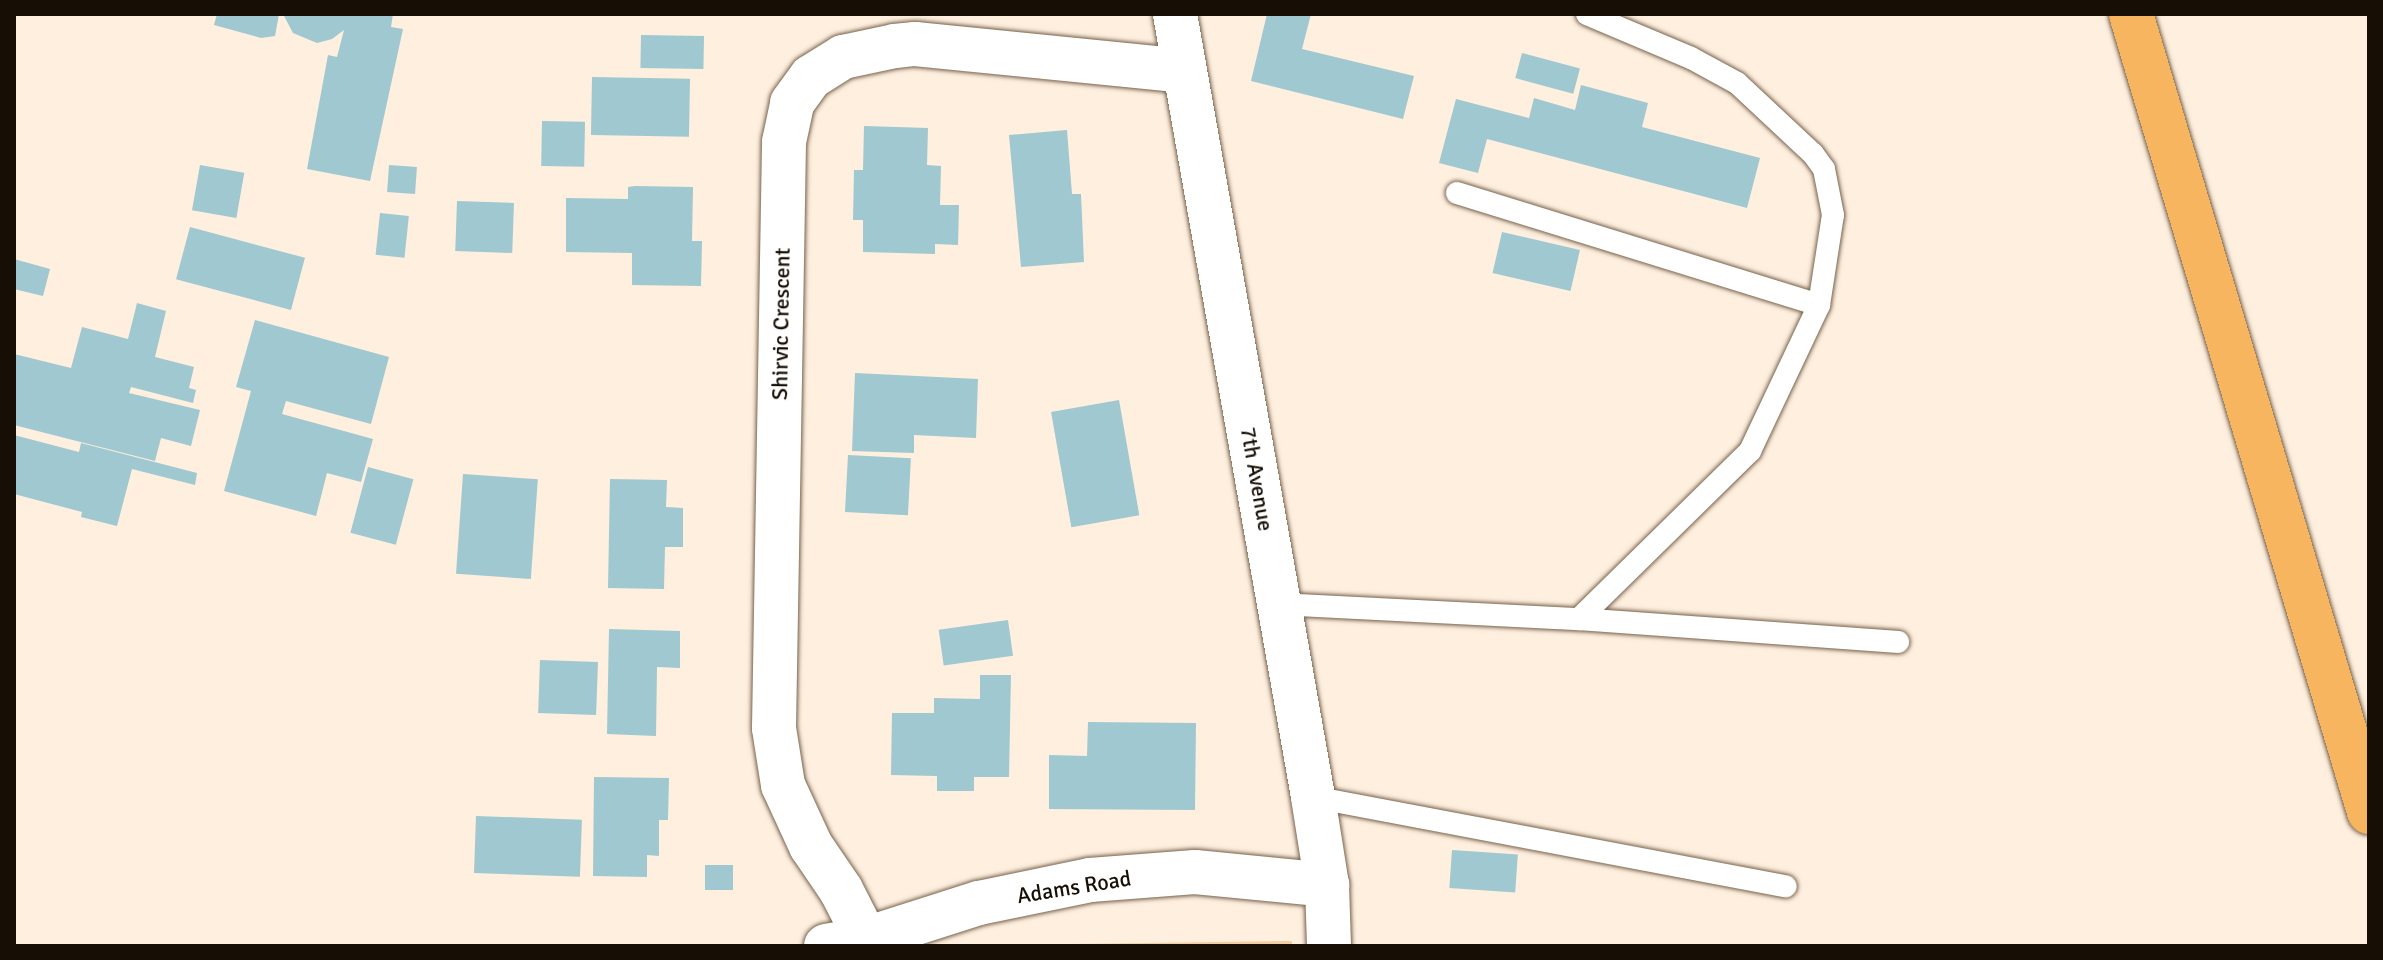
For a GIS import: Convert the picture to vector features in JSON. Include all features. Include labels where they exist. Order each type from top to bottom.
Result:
[{"type":"highway","points":[[2131,14],[2369,812]]},
{"type":"street","name":"7th Avenue","points":[[1175,14],[1313,797],[1327,885],[1329,946]]},
{"type":"street","name":"Shirvic Crescent","points":[[846,942],[841,890],[811,846],[783,785],[774,728],[784,142],[792,103],[811,77],[843,57],[915,44],[1185,71]]},
{"type":"street","name":"Adams Road","points":[[846,942],[979,903],[1090,880],[1195,872],[1327,885]]},
{"type":"lane","points":[[1579,619],[1750,451],[1819,305],[1833,215],[1824,169],[1813,154],[1737,83],[1691,58],[1587,14]]},
{"type":"lane","points":[[1457,193],[1819,305]]},
{"type":"lane","points":[[1279,604],[1579,619],[1898,642]]},
{"type":"lane","points":[[1313,797],[1786,886]]},
{"type":"shaded area","points":[[1292,941],[1292,946],[1001,946],[1003,945]]},
{"type":"building","points":[[217,14],[279,14],[275,36],[261,38],[214,25]]},
{"type":"building","points":[[283,14],[393,14],[391,27],[403,29],[370,181],[307,169],[328,55],[337,57],[344,30],[332,39],[317,43],[293,33]]},
{"type":"building","points":[[1267,14],[1311,14],[1302,49],[1414,76],[1403,119],[1251,81]]},
{"type":"building","points":[[641,35],[704,36],[703,69],[640,68]]},
{"type":"building","points":[[1522,53],[1580,69],[1573,94],[1515,78]]},
{"type":"building","points":[[592,77],[690,79],[689,137],[591,135]]},
{"type":"building","points":[[1581,85],[1648,103],[1642,127],[1760,158],[1747,208],[1487,139],[1478,173],[1439,163],[1456,99],[1529,118],[1534,98],[1575,110]]},
{"type":"building","points":[[542,121],[585,122],[584,167],[541,166]]},
{"type":"building","points":[[864,126],[928,128],[927,165],[941,166],[940,205],[959,205],[958,245],[935,244],[935,254],[863,252],[863,220],[853,220],[854,170],[863,170]]},
{"type":"building","points":[[1067,130],[1072,194],[1081,194],[1084,262],[1021,267],[1009,135]]},
{"type":"building","points":[[200,165],[244,173],[236,218],[192,210]]},
{"type":"building","points":[[389,165],[417,167],[415,194],[387,192]]},
{"type":"building","points":[[628,187],[693,187],[692,241],[702,241],[701,286],[632,285],[632,253],[566,252],[566,198],[628,199]]},
{"type":"building","points":[[457,201],[514,203],[512,253],[455,251]]},
{"type":"building","points":[[380,213],[409,216],[404,258],[376,255]]},
{"type":"building","points":[[190,227],[305,258],[291,310],[176,279]]},
{"type":"building","points":[[1502,232],[1580,250],[1571,291],[1493,273]]},
{"type":"building","points":[[14,259],[50,269],[43,296],[14,289]]},
{"type":"building","points":[[137,303],[166,311],[155,357],[194,367],[189,388],[196,390],[193,403],[131,387],[129,393],[200,410],[191,446],[161,438],[155,461],[14,425],[14,354],[71,368],[82,327],[128,339]]},
{"type":"building","points":[[255,320],[389,357],[371,424],[286,401],[282,414],[373,439],[361,482],[327,473],[316,516],[224,491],[251,391],[236,387]]},
{"type":"building","points":[[855,373],[978,379],[976,438],[914,435],[914,453],[852,451]]},
{"type":"building","points":[[1119,400],[1139,515],[1071,527],[1051,412]]},
{"type":"building","points":[[14,435],[79,452],[81,443],[197,473],[195,485],[132,469],[117,526],[81,517],[82,512],[14,494]]},
{"type":"building","points":[[848,455],[911,458],[908,515],[845,512]]},
{"type":"building","points":[[368,467],[413,479],[396,545],[350,533]]},
{"type":"building","points":[[463,474],[538,479],[531,579],[456,574]]},
{"type":"building","points":[[610,479],[667,480],[666,507],[683,508],[683,547],[665,547],[664,589],[608,588]]},
{"type":"building","points":[[1008,620],[1013,656],[944,665],[939,630]]},
{"type":"building","points":[[609,629],[680,631],[680,668],[657,667],[656,736],[607,734]]},
{"type":"building","points":[[540,660],[598,662],[596,715],[538,713]]},
{"type":"building","points":[[980,675],[1011,675],[1009,777],[974,777],[974,791],[937,791],[937,776],[891,775],[892,713],[934,713],[934,698],[980,699]]},
{"type":"building","points":[[1088,722],[1196,723],[1195,810],[1049,809],[1049,755],[1087,756]]},
{"type":"building","points":[[594,777],[669,778],[668,820],[659,820],[659,856],[647,855],[647,877],[593,876]]},
{"type":"building","points":[[476,816],[582,820],[580,877],[474,873]]},
{"type":"building","points":[[1452,850],[1518,855],[1515,893],[1449,888]]},
{"type":"building","points":[[705,865],[733,865],[733,890],[705,890]]}]
